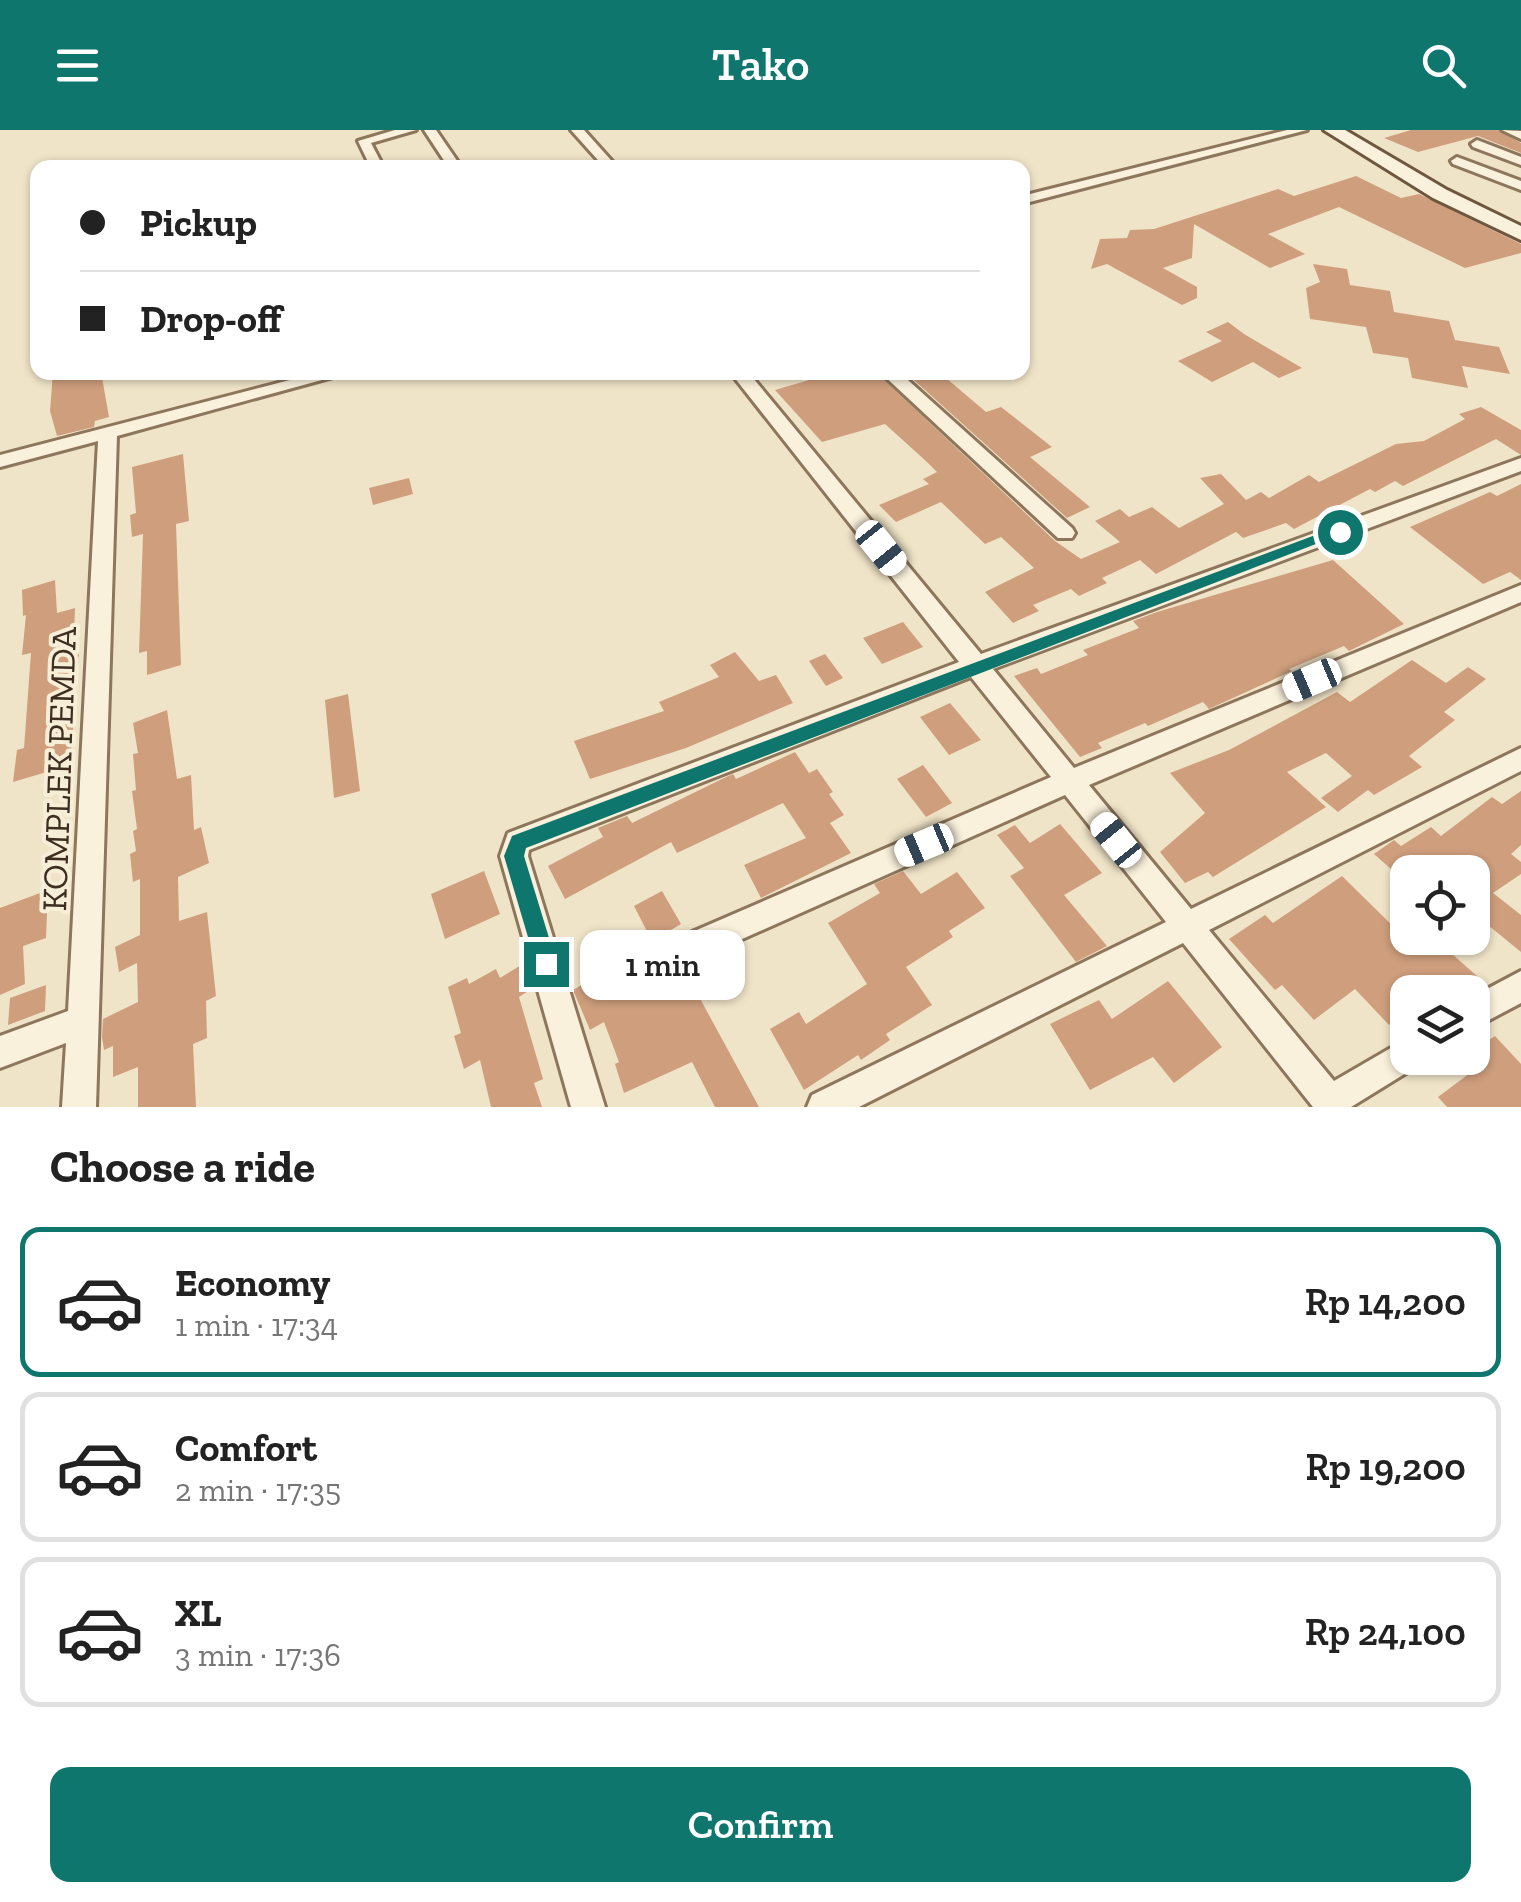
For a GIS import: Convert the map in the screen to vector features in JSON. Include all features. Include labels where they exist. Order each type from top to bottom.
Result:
[{"type":"street","points":[[374,160],[364,140],[410,130]]},
{"type":"street","points":[[430,130],[451,160]]},
{"type":"street","points":[[577,130],[605,160]]},
{"type":"street","points":[[1030,198],[1301,130]]},
{"type":"street","points":[[1333,130],[1440,194],[1521,234]]},
{"type":"street","points":[[1508,130],[1521,135]]},
{"type":"street","points":[[1477,144],[1521,160]]},
{"type":"street","points":[[1457,162],[1521,186]]},
{"type":"street","points":[[0,462],[312,380]]},
{"type":"street","points":[[744,380],[1331,1104],[1390,1066]]},
{"type":"street","points":[[897,380],[1065,534]]},
{"type":"street","name":"KOMPLEK PEMDA","points":[[80,1107],[108,433]]},
{"type":"street","points":[[588,1107],[514,856],[518,842],[976,665],[1521,464]]},
{"type":"street","points":[[673,954],[1068,782],[1521,593]]},
{"type":"street","points":[[824,1107],[1521,759]]},
{"type":"street","points":[[1490,1004],[1521,986]]},
{"type":"street","points":[[0,1052],[84,1021]]},
{"type":"building","points":[[1411,130],[1498,130],[1521,143],[1521,153],[1478,136],[1418,152],[1384,138]]},
{"type":"building","points":[[1356,176],[1401,198],[1419,194],[1521,244],[1521,253],[1465,268],[1339,207],[1268,234],[1305,254],[1270,268],[1194,224],[1192,258],[1163,268],[1197,287],[1197,298],[1182,305],[1107,264],[1091,269],[1100,239],[1127,238],[1130,230],[1154,229],[1278,189],[1294,196]]},
{"type":"building","points":[[1313,264],[1347,269],[1350,285],[1390,291],[1394,312],[1449,321],[1455,340],[1499,347],[1510,374],[1462,366],[1468,388],[1412,378],[1408,358],[1373,353],[1366,327],[1310,319],[1306,288],[1320,282]]},
{"type":"building","points":[[1228,322],[1302,368],[1279,378],[1253,362],[1212,382],[1178,361],[1222,341],[1206,332]]},
{"type":"building","points":[[52,380],[102,380],[109,417],[95,421],[94,427],[57,436],[50,411]]},
{"type":"building","points":[[809,380],[884,380],[1055,541],[1081,559],[1120,542],[1095,521],[1120,509],[1129,517],[1152,507],[1179,528],[1224,504],[1200,478],[1221,474],[1246,500],[1261,492],[1269,498],[1309,475],[1319,482],[1396,444],[1424,441],[1465,419],[1459,414],[1481,407],[1521,430],[1521,455],[1496,439],[1403,486],[1395,481],[1375,492],[1370,489],[1294,529],[1286,523],[1243,538],[1236,532],[1156,574],[1140,560],[1102,578],[1107,583],[1079,596],[1071,589],[1033,605],[1039,611],[1013,623],[985,592],[1034,568],[1001,537],[985,544],[941,502],[896,522],[879,505],[929,484],[923,479],[937,472],[927,462],[885,424],[822,442],[775,390]]},
{"type":"building","points":[[914,380],[948,380],[986,412],[1001,407],[1052,447],[1030,457],[1090,507],[1067,518]]},
{"type":"building","points":[[183,454],[189,521],[176,524],[181,665],[147,675],[147,651],[139,653],[143,534],[132,537],[130,515],[136,513],[132,467]]},
{"type":"building","points":[[409,478],[413,494],[373,505],[369,488]]},
{"type":"building","points":[[1521,484],[1521,580],[1510,572],[1483,584],[1410,527],[1490,492],[1497,496]]},
{"type":"building","points":[[1333,560],[1404,624],[1349,651],[1344,646],[1289,669],[1292,671],[1209,709],[1203,702],[1148,726],[1145,723],[1098,743],[1102,748],[1080,757],[1014,676],[1037,668],[1041,674],[1088,655],[1083,650],[1139,628],[1133,621],[1157,612]]},
{"type":"building","points":[[55,580],[57,613],[75,608],[73,656],[79,654],[70,765],[13,782],[17,750],[24,748],[31,653],[22,655],[26,615],[23,616],[22,590]]},
{"type":"building","points":[[903,622],[923,647],[882,664],[863,638]]},
{"type":"building","points":[[735,652],[759,681],[776,675],[793,703],[686,748],[590,779],[574,741],[664,711],[659,702],[719,677],[710,665]]},
{"type":"building","points":[[825,654],[843,678],[826,686],[809,661]]},
{"type":"building","points":[[1412,660],[1446,683],[1468,667],[1486,679],[1444,712],[1455,720],[1409,756],[1422,767],[1374,795],[1368,790],[1338,812],[1321,798],[1352,776],[1326,753],[1287,772],[1326,807],[1213,877],[1208,872],[1185,883],[1160,852],[1205,813],[1170,773],[1229,750],[1337,692],[1350,702]]},
{"type":"building","points":[[348,694],[360,791],[334,798],[325,700]]},
{"type":"building","points":[[950,703],[981,740],[949,755],[920,717]]},
{"type":"building","points":[[167,710],[177,779],[191,775],[194,830],[201,827],[209,863],[178,877],[179,921],[207,912],[216,996],[206,1001],[207,1038],[193,1044],[196,1107],[138,1107],[138,1067],[113,1077],[113,1046],[104,1050],[103,1019],[138,1002],[137,963],[119,972],[115,947],[140,935],[140,879],[133,882],[130,854],[136,851],[133,831],[137,829],[132,791],[136,790],[133,754],[138,753],[133,723]]},
{"type":"building","points":[[795,752],[809,773],[817,769],[833,792],[829,794],[844,815],[830,823],[851,853],[761,898],[744,865],[806,838],[783,803],[677,853],[671,842],[565,899],[548,866],[603,837],[598,828],[627,816],[632,823],[726,777],[733,774],[736,779]]},
{"type":"building","points":[[923,765],[952,803],[926,817],[897,779]]},
{"type":"building","points":[[1521,791],[1521,845],[1511,854],[1521,862],[1521,874],[1493,893],[1521,915],[1521,952],[1490,927],[1490,855],[1390,855],[1390,868],[1374,854],[1394,840],[1401,846],[1431,827],[1441,836],[1492,797],[1502,804]]},
{"type":"building","points":[[1060,824],[1102,873],[1064,895],[1107,946],[1076,962],[1010,876],[1024,868],[997,835],[1015,825],[1030,843]]},
{"type":"building","points":[[484,871],[500,914],[445,939],[431,894]]},
{"type":"building","points":[[903,871],[921,894],[957,872],[985,908],[949,931],[953,937],[906,967],[932,1005],[886,1034],[890,1040],[861,1060],[858,1055],[804,1090],[770,1029],[799,1012],[806,1024],[867,984],[828,923],[880,893],[874,884]]},
{"type":"building","points":[[1342,876],[1390,923],[1390,955],[1453,955],[1476,975],[1390,975],[1389,1025],[1355,989],[1314,1020],[1282,985],[1275,990],[1229,939],[1265,915],[1273,923]]},
{"type":"building","points":[[48,890],[46,938],[23,946],[25,984],[0,995],[0,908]]},
{"type":"building","points":[[662,891],[681,924],[652,941],[634,906]]},
{"type":"building","points":[[526,962],[533,988],[519,997],[543,1079],[534,1083],[542,1107],[491,1107],[480,1060],[464,1069],[454,1036],[461,1033],[448,987],[467,978],[469,984],[496,969],[500,978]]},
{"type":"building","points":[[614,966],[626,988],[653,972],[666,998],[691,982],[759,1107],[715,1107],[692,1062],[624,1093],[615,1064],[619,1062],[604,1022],[590,1030],[573,990]]},
{"type":"building","points":[[1168,981],[1222,1047],[1174,1083],[1153,1057],[1090,1090],[1050,1024],[1099,1000],[1112,1019]]},
{"type":"building","points":[[46,985],[45,1011],[8,1025],[10,998]]},
{"type":"building","points":[[1495,1036],[1521,1064],[1521,1107],[1447,1107],[1438,1097],[1467,1075],[1490,1075],[1490,1039]]},
{"type":"route","points":[[546,964],[514,856],[513,848],[518,842],[976,665],[1340,532]]}]
